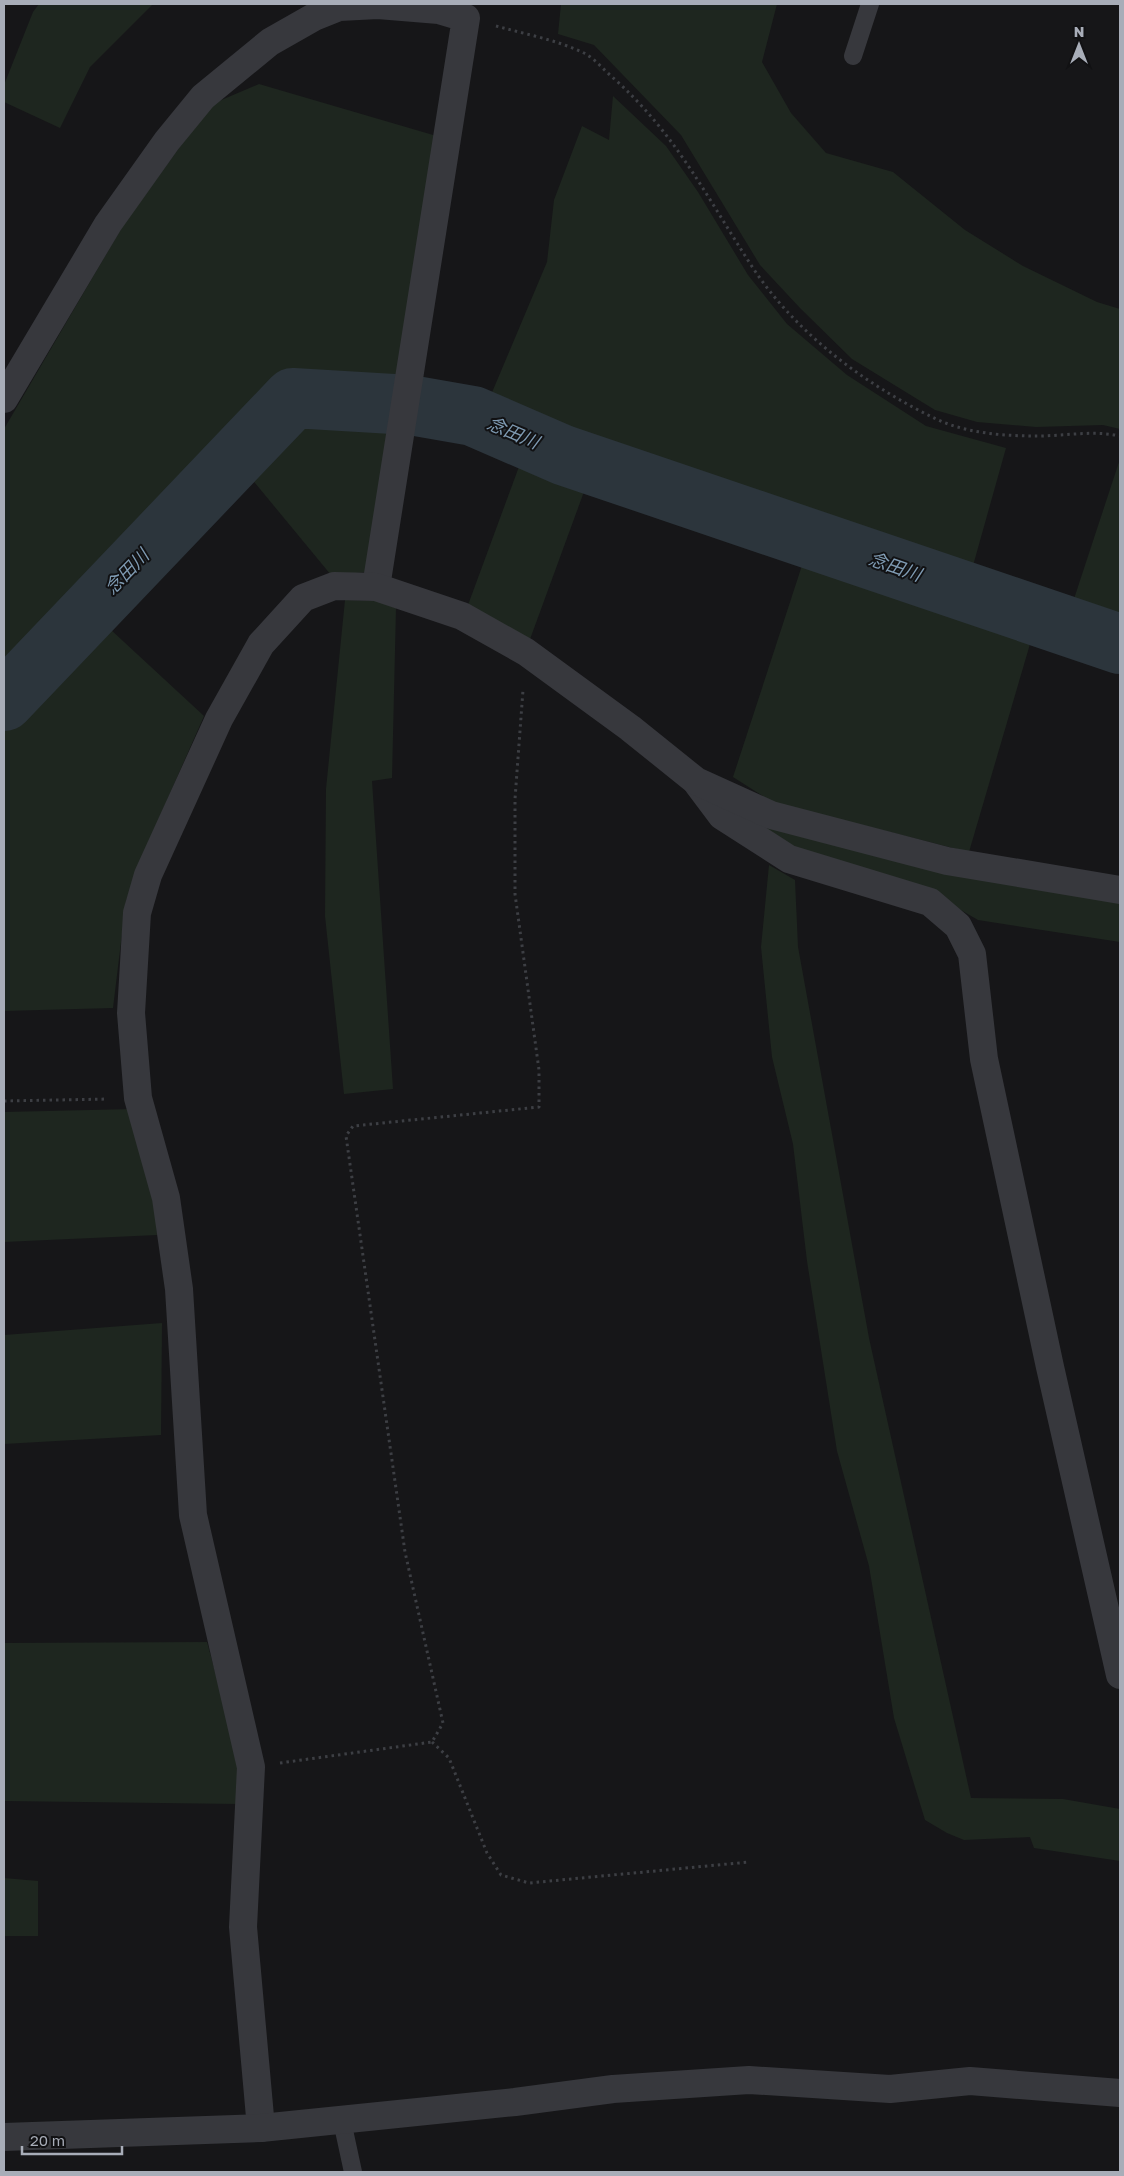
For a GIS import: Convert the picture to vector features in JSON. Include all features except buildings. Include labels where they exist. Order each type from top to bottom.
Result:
[{"type":"street","points":[[4,399],[108,224],[167,142],[204,97],[270,42],[314,17],[339,7],[378,5],[468,11],[376,587]]},
{"type":"street","points":[[261,2128],[243,1927],[251,1768],[194,1515],[180,1289],[166,1198],[138,1098],[131,1013],[137,913],[148,875],[219,719],[261,644],[303,598],[334,586],[376,587],[462,616],[526,652],[630,728],[696,781],[771,815],[938,859],[1120,890]]},
{"type":"street","points":[[696,781],[722,816],[789,858],[930,902],[958,926],[972,954],[984,1059],[1050,1366],[1120,1675]]},
{"type":"street","points":[[4,2137],[261,2128],[515,2102],[613,2089],[749,2080],[890,2089],[970,2081],[1120,2094]]},
{"type":"lane","points":[[853,56],[870,4]]},
{"type":"lane","points":[[342,2121],[353,2172]]},
{"type":"path","points":[[468,11],[585,54],[627,90],[673,142],[759,276],[793,318],[852,370],[933,418],[980,433],[1036,436],[1103,432],[1120,436]]},
{"type":"path","points":[[432,1742],[443,1722],[405,1552],[346,1136],[353,1126],[539,1107],[539,1070],[514,894],[515,799],[526,652]]},
{"type":"path","points":[[4,1101],[138,1098]]},
{"type":"path","points":[[251,1768],[432,1742],[450,1758],[486,1853],[501,1875],[529,1883],[749,1862]]},
{"type":"shaded area","points":[[39,4],[153,4],[90,67],[60,128],[4,102],[4,85],[33,12]]},
{"type":"shaded area","points":[[561,4],[777,4],[762,62],[791,113],[826,153],[893,172],[965,230],[1023,266],[1097,302],[1120,309],[1120,429],[1103,425],[1036,427],[977,422],[935,410],[852,359],[760,265],[681,135],[594,45],[558,34]]},
{"type":"shaded area","points":[[259,84],[440,137],[402,395],[284,391],[4,681],[4,429],[122,227],[179,148],[212,104]]},
{"type":"shaded area","points":[[613,96],[666,146],[698,192],[748,275],[787,324],[847,375],[926,426],[1006,448],[969,580],[568,446],[485,409],[547,262],[554,200],[582,126],[609,140]]},
{"type":"shaded area","points":[[298,408],[400,413],[369,572],[331,575],[241,466]]},
{"type":"shaded area","points":[[524,453],[589,478],[529,642],[468,605]]},
{"type":"shaded area","points":[[1120,459],[1120,631],[1069,614]]},
{"type":"shaded area","points":[[808,547],[1035,627],[969,852],[774,803],[733,777]]},
{"type":"shaded area","points":[[345,600],[378,601],[396,608],[392,778],[372,781],[393,1089],[344,1094],[325,916],[326,789]]},
{"type":"shaded area","points":[[97,617],[204,716],[138,866],[126,901],[113,1008],[4,1011],[4,736],[9,708]]},
{"type":"shaded area","points":[[732,812],[1120,898],[1120,942],[978,920],[947,902],[789,850]]},
{"type":"shaded area","points":[[769,865],[795,880],[798,947],[869,1338],[971,1798],[1063,1799],[1120,1809],[1120,1861],[1034,1848],[1030,1837],[964,1840],[947,1833],[925,1820],[894,1718],[869,1566],[837,1451],[807,1261],[793,1144],[772,1057],[761,947]]},
{"type":"shaded area","points":[[133,1109],[155,1188],[157,1235],[4,1242],[4,1112]]},
{"type":"shaded area","points":[[162,1323],[161,1435],[4,1444],[4,1335]]},
{"type":"shaded area","points":[[207,1642],[238,1756],[239,1804],[4,1801],[4,1643]]},
{"type":"shaded area","points":[[4,1878],[38,1881],[38,1936],[4,1936]]},
{"type":"waterway","name":"念田川","points":[[4,701],[293,398],[410,405],[473,416],[563,455],[1120,644]]}]
